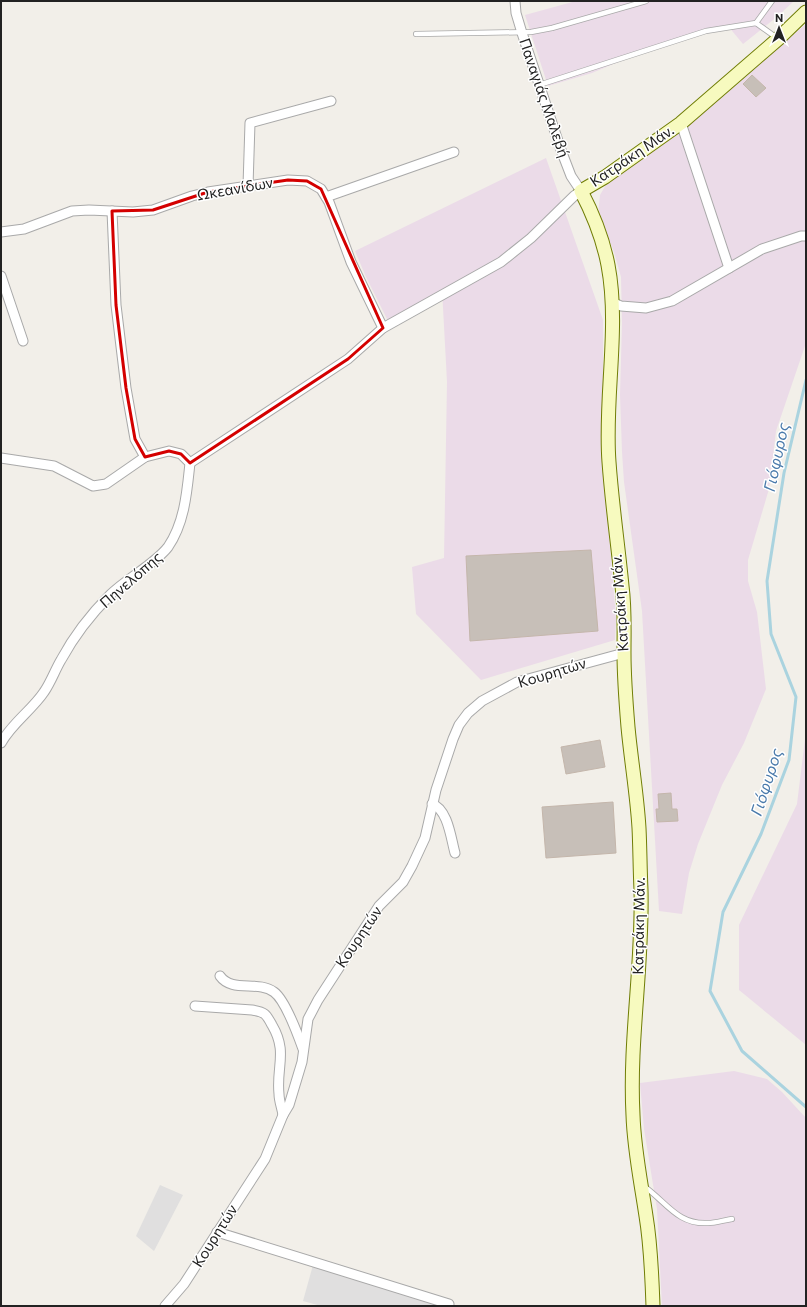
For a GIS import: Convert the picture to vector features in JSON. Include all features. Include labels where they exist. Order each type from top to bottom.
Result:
[{"type":"street","name":"Παναγιάς Μαλεβή","points":[[515,1],[516,14],[568,169],[581,191]]},
{"type":"street","name":"Κατράκη Μάν.","points":[[653,1306],[649,1233],[640,1184],[634,1131],[632,1082],[641,935],[639,828],[628,727],[622,588],[615,532],[608,440],[612,302],[611,282],[606,256],[595,222],[581,191],[681,123],[778,39],[806,12]]},
{"type":"street","points":[[248,186],[250,123],[331,101]]},
{"type":"street","points":[[681,123],[729,268]]},
{"type":"street","points":[[326,197],[454,152]]},
{"type":"street","name":"Ωκεανίδων","points":[[1,232],[24,230],[72,211],[89,210],[112,212],[153,210],[192,196],[288,180],[307,181],[320,189],[329,202],[354,268],[383,328]]},
{"type":"street","points":[[1,458],[54,466],[93,486],[106,484],[145,457],[169,451],[181,454],[190,463],[348,359],[383,328],[501,262],[531,238],[581,191]]},
{"type":"street","points":[[112,212],[116,305],[126,388],[136,439],[145,457]]},
{"type":"street","points":[[612,302],[621,306],[646,308],[672,301],[762,249],[801,236],[806,236]]},
{"type":"street","points":[[1,276],[23,341]]},
{"type":"street","name":"Πηνελόπης","points":[[1,742],[46,690],[74,636],[82,626],[114,591],[144,569],[167,548],[184,511],[190,463]]},
{"type":"street","name":"Κουρητών","points":[[171,1305],[265,1159],[283,1115],[289,1105],[297,1082],[304,1052],[308,1019],[318,1000],[379,906],[405,878],[425,838],[436,790],[455,732],[464,718],[477,705],[517,682],[624,653]]},
{"type":"street","points":[[432,804],[440,808],[445,817],[455,853]]},
{"type":"street","points":[[220,976],[224,982],[230,984],[263,987],[276,993],[283,1003],[294,1026],[304,1052]]},
{"type":"street","points":[[196,1006],[252,1010],[266,1014],[277,1034],[281,1047],[278,1094],[283,1115]]},
{"type":"street","points":[[217,1232],[449,1304]]},
{"type":"lane","points":[[416,34],[522,33],[552,28],[646,1]]},
{"type":"lane","points":[[539,85],[706,31],[756,23],[772,1]]},
{"type":"lane","points":[[756,23],[778,39]]},
{"type":"lane","points":[[640,1184],[654,1194],[682,1219],[693,1223],[708,1223],[732,1219]]},
{"type":"highlighted area","points":[[288,180],[307,181],[321,189],[383,328],[348,359],[190,463],[181,454],[169,451],[145,457],[135,439],[126,388],[116,305],[112,211],[153,210],[208,192]]},
{"type":"shaded area","points":[[576,1],[794,1],[743,44],[728,26],[637,54],[592,73],[548,86],[525,15]]},
{"type":"shaded area","points":[[806,24],[806,343],[776,431],[769,489],[748,560],[748,581],[757,612],[766,689],[744,743],[722,785],[698,844],[689,873],[682,914],[659,911],[642,611],[624,482],[622,452],[620,395],[622,323],[621,277],[614,252],[598,214],[600,195],[607,183],[671,139]]},
{"type":"shaded area","points":[[546,158],[603,320],[603,459],[616,619],[615,640],[481,680],[416,614],[412,567],[444,558],[447,382],[442,289],[388,321],[355,251]]},
{"type":"shaded area","points":[[806,731],[806,1045],[739,990],[739,925],[797,804]]},
{"type":"shaded area","points":[[734,1071],[767,1079],[782,1092],[806,1118],[806,1306],[662,1306],[657,1209],[644,1129],[640,1083]]},
{"type":"shaded area","points":[[160,1185],[183,1195],[154,1251],[136,1236]]},
{"type":"shaded area","points":[[313,1265],[444,1306],[321,1306],[303,1301]]},
{"type":"building","points":[[752,75],[766,88],[756,97],[743,84]]},
{"type":"building","points":[[591,550],[598,631],[470,641],[466,556]]},
{"type":"building","points":[[600,740],[605,767],[566,774],[561,747]]},
{"type":"building","points":[[671,793],[672,809],[677,809],[678,821],[657,822],[656,809],[659,809],[658,794]]},
{"type":"building","points":[[613,802],[616,853],[546,858],[542,807]]},
{"type":"waterway","name":"Γιόφυρος","points":[[806,380],[784,473],[767,581],[771,634],[796,697],[789,760],[761,834],[723,912],[710,991],[742,1051],[806,1107]]}]
